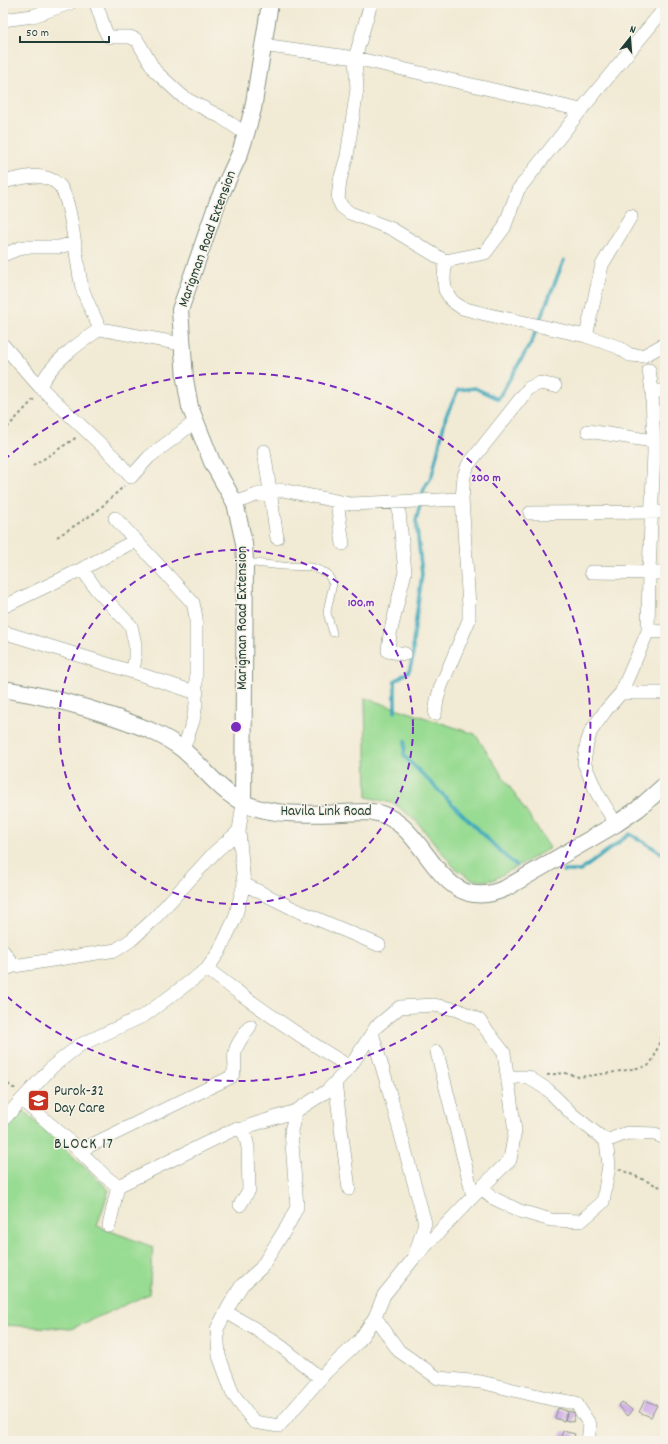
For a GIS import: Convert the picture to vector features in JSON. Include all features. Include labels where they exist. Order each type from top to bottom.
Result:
[{"type":"street","points":[[3,20],[33,16],[70,3]]},
{"type":"street","points":[[96,3],[108,36],[130,37],[136,40],[155,71],[181,95],[221,117],[246,134]]},
{"type":"street","name":"Marigman Road Extension","points":[[243,803],[244,543],[234,503],[212,462],[190,407],[185,379],[180,310],[218,201],[240,153],[246,134],[253,109],[262,45],[270,3]]},
{"type":"street","points":[[371,3],[355,58],[357,89],[347,156],[340,180],[338,199],[342,207],[350,213],[392,229],[444,262],[485,253],[504,228],[518,190],[581,110],[665,8]]},
{"type":"street","points":[[262,45],[355,58],[581,110]]},
{"type":"street","points":[[3,182],[24,177],[40,176],[53,181],[60,186],[69,209],[82,287],[100,330]]},
{"type":"street","points":[[586,336],[602,265],[631,216]]},
{"type":"street","points":[[3,255],[23,247],[59,247],[74,243]]},
{"type":"street","points":[[444,262],[445,290],[452,301],[462,308],[586,336],[618,347],[630,355],[643,356],[665,344]]},
{"type":"street","points":[[42,389],[43,381],[60,360],[76,345],[100,330],[182,344]]},
{"type":"street","points":[[4,345],[42,389],[115,458],[131,477],[148,457],[196,422]]},
{"type":"street","points":[[616,824],[597,793],[584,763],[590,731],[621,693],[648,630],[651,512],[657,448],[659,391],[650,370]]},
{"type":"street","points":[[435,714],[441,686],[469,620],[462,500],[464,476],[468,465],[529,388],[540,383],[555,386]]},
{"type":"street","points":[[588,431],[657,448]]},
{"type":"street","points":[[264,450],[277,538]]},
{"type":"street","points":[[234,503],[270,491],[282,490],[351,504],[462,500]]},
{"type":"street","points":[[337,502],[343,544]]},
{"type":"street","points":[[398,502],[405,572],[390,634],[388,651],[405,654]]},
{"type":"street","points":[[530,513],[665,512]]},
{"type":"street","points":[[115,518],[193,603],[196,617],[196,693],[193,721],[183,750]]},
{"type":"street","points":[[3,607],[82,569],[136,540]]},
{"type":"street","points":[[82,569],[96,589],[131,626],[135,644],[133,672]]},
{"type":"street","points":[[591,572],[665,573]]},
{"type":"street","points":[[648,630],[665,632]]},
{"type":"street","points":[[3,632],[196,693]]},
{"type":"street","name":"Havila Link Road","points":[[3,689],[67,702],[141,727],[164,737],[183,750],[217,783],[243,803],[274,812],[295,814],[365,812],[383,813],[401,826],[448,882],[458,889],[472,893],[494,893],[506,888],[616,824],[638,809],[665,785]]},
{"type":"street","points":[[621,693],[665,693]]},
{"type":"street","points":[[3,1120],[52,1066],[80,1046],[145,1015],[207,970],[219,952],[235,918],[244,884],[239,831],[243,803]]},
{"type":"street","points":[[3,951],[8,968],[116,950],[131,940],[153,920],[215,852],[239,831]]},
{"type":"street","points":[[244,884],[294,909],[379,945]]},
{"type":"street","points":[[207,970],[308,1042],[350,1067]]},
{"type":"street","points":[[118,1186],[235,1129],[241,1130],[296,1111],[327,1091],[350,1067],[376,1027],[400,1007],[434,1005],[458,1010],[479,1020],[504,1053],[515,1131],[510,1160],[414,1258],[384,1295],[376,1317],[359,1341],[320,1378],[279,1426],[254,1422],[233,1394],[219,1356],[217,1329],[242,1285],[261,1268],[297,1208],[291,1131],[296,1111]]},
{"type":"street","points":[[79,1151],[231,1077],[235,1072],[235,1053],[237,1046],[250,1026]]},
{"type":"street","points":[[372,1033],[425,1223],[414,1258]]},
{"type":"street","points":[[437,1052],[478,1192]]},
{"type":"street","points":[[478,1192],[520,1211],[551,1220],[581,1221],[603,1202],[609,1165],[606,1141],[573,1115],[548,1090],[528,1077],[508,1079]]},
{"type":"street","points":[[336,1082],[349,1189]]},
{"type":"street","points":[[22,1100],[106,1177],[118,1186]]},
{"type":"street","points":[[240,1205],[249,1190],[248,1147],[245,1134],[241,1130]]},
{"type":"street","points":[[606,1141],[627,1133],[655,1134],[665,1138]]},
{"type":"street","points":[[110,1226],[118,1186]]},
{"type":"street","points":[[226,1312],[282,1347],[320,1378]]},
{"type":"street","points":[[376,1317],[399,1351],[438,1378],[481,1382],[551,1399],[576,1403],[590,1425],[588,1441]]},
{"type":"lane","points":[[245,562],[312,567],[327,573],[333,584],[327,613],[333,633]]},
{"type":"path","points":[[3,432],[42,389]]},
{"type":"path","points":[[33,466],[87,431]]},
{"type":"path","points":[[57,537],[96,512],[124,486],[131,477]]},
{"type":"path","points":[[528,1077],[564,1073],[579,1077],[610,1074],[648,1066],[654,1058],[662,1034],[665,1033]]},
{"type":"path","points":[[609,1165],[665,1189]]},
{"type":"green space","points":[[365,698],[475,734],[550,848],[493,880],[482,881],[471,879],[454,867],[417,822],[395,804],[367,797]]},
{"type":"green space","points":[[23,1110],[109,1190],[97,1226],[153,1247],[149,1294],[71,1329],[3,1325],[3,1132]]},
{"type":"building","points":[[645,1400],[657,1405],[651,1417],[639,1412]]},
{"type":"building","points":[[622,1402],[632,1410],[627,1416],[618,1406]]},
{"type":"building","points":[[558,1408],[567,1411],[564,1421],[555,1418]]},
{"type":"building","points":[[568,1411],[575,1413],[573,1422],[565,1420]]},
{"type":"building","points":[[563,1431],[575,1434],[573,1441],[560,1439]]},
{"type":"waterway","points":[[539,322],[564,260]]},
{"type":"waterway","points":[[395,712],[395,681],[409,671],[413,657],[413,642],[422,574],[416,520],[424,489],[432,475],[446,416],[458,390],[475,388],[498,399],[532,341],[537,328]]},
{"type":"waterway","points":[[405,741],[404,756],[506,857],[517,866]]},
{"type":"waterway","points":[[563,871],[580,871],[630,834],[665,855]]},
{"type":"place","name":"Purok-32 Day Care","points":[[39,1101]]},
{"type":"district","name":"BLOCK 17","points":[[84,1144]]}]
